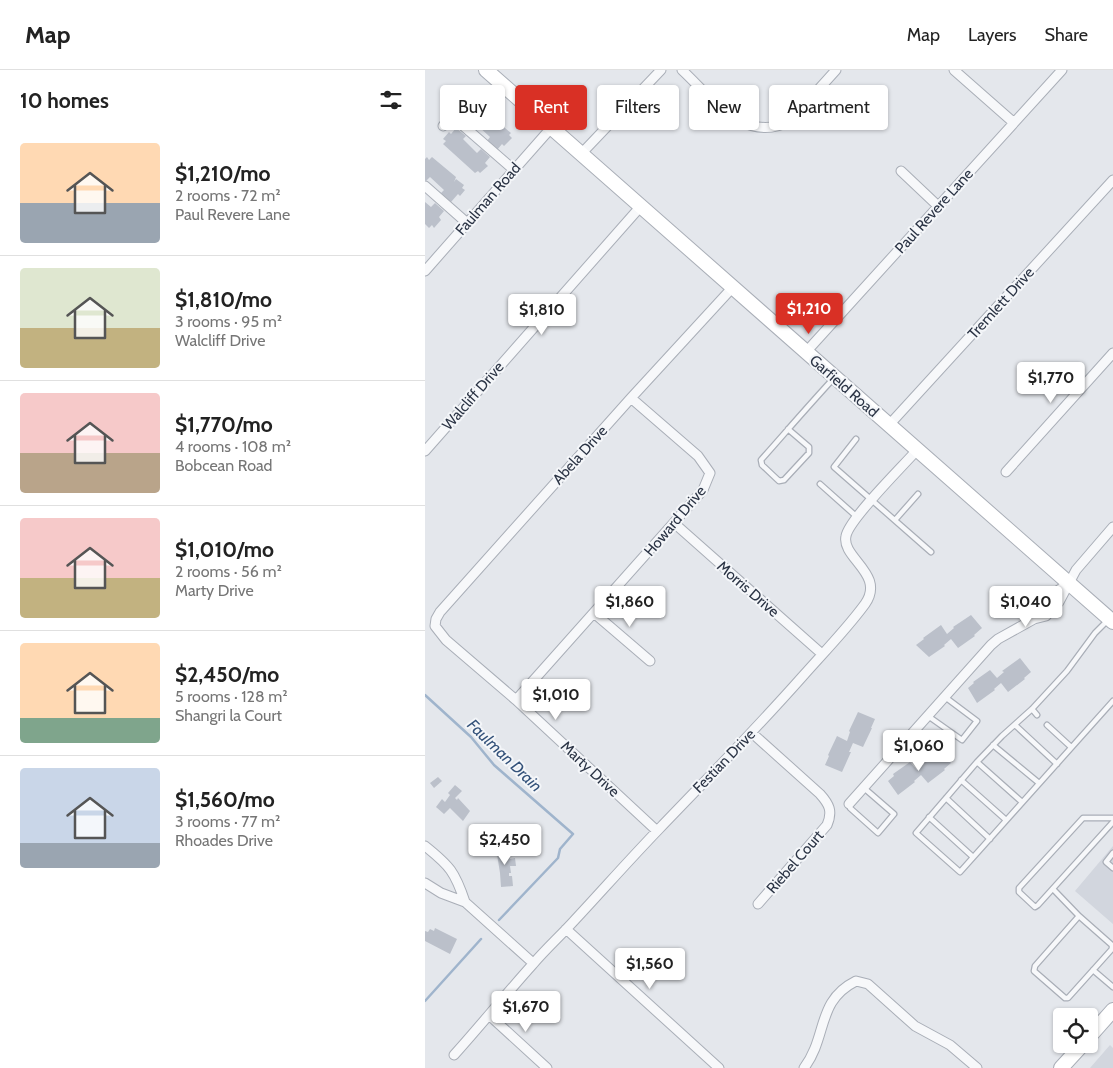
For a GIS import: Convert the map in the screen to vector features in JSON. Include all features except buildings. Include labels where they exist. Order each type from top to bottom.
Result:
[{"type":"main road","name":"Garfield Road","points":[[486,70],[515,96]]},
{"type":"main road","name":"Garfield Road","points":[[553,130],[1111,620]]},
{"type":"main road","points":[[1098,1029],[1111,1017]]},
{"type":"main road","points":[[1061,1068],[1075,1053]]},
{"type":"street","points":[[581,154],[661,70]]},
{"type":"street","points":[[682,70],[736,119],[750,125],[769,128],[781,126],[790,120],[836,70]]},
{"type":"street","points":[[954,70],[1013,122]]},
{"type":"street","name":"Paul Revere Lane","points":[[806,352],[1061,70]]},
{"type":"street","points":[[468,130],[514,170]]},
{"type":"street","name":"Faulman Road","points":[[425,271],[549,130]]},
{"type":"street","points":[[901,171],[938,206]]},
{"type":"street","name":"Tremlett Drive","points":[[889,425],[1113,180]]},
{"type":"street","points":[[425,186],[467,223]]},
{"type":"street","name":"Walcliff Drive","points":[[425,451],[641,206]]},
{"type":"street","name":"Abela Drive","points":[[435,626],[440,612],[733,287]]},
{"type":"street","points":[[1006,472],[1113,353]]},
{"type":"street","name":"Howard Drive","points":[[516,700],[703,490],[710,473],[698,456],[631,398]]},
{"type":"street","name":"Festian Drive","points":[[454,1054],[489,1016],[533,963],[752,733],[866,602],[870,588],[866,572],[848,548],[845,541],[847,530],[917,450]]},
{"type":"street","name":"Morris Drive","points":[[674,523],[822,654]]},
{"type":"street","points":[[849,804],[998,639],[1034,619],[1038,607],[1051,594],[1069,584],[1076,570],[1113,527]]},
{"type":"street","points":[[595,613],[650,661]]},
{"type":"street","name":"Marty Drive","points":[[435,626],[446,640],[516,700],[657,831]]},
{"type":"street","name":"Riebel Court","points":[[752,733],[819,794],[827,802],[831,810],[831,817],[827,825],[758,904]]},
{"type":"street","points":[[425,846],[449,868],[459,884],[465,902]]},
{"type":"street","points":[[425,883],[441,893],[465,902],[533,963]]},
{"type":"street","points":[[566,929],[719,1068]]},
{"type":"street","points":[[804,1068],[815,1050],[830,1003],[841,990],[856,981],[868,984],[915,1026],[950,1045],[977,1068]]},
{"type":"street","points":[[489,1016],[547,1068]]},
{"type":"lane","points":[[788,429],[809,447],[809,453],[784,480],[779,481],[762,465],[761,460],[788,429],[834,377]]},
{"type":"lane","points":[[856,439],[834,467],[931,552]]},
{"type":"lane","points":[[821,484],[857,517]]},
{"type":"lane","points":[[895,520],[918,494]]},
{"type":"lane","points":[[1111,620],[1095,633],[1067,671],[977,762],[916,833],[960,872],[1113,701]]},
{"type":"lane","points":[[928,716],[962,740],[977,721],[945,697]]},
{"type":"lane","points":[[1031,709],[1037,715]]},
{"type":"lane","points":[[1015,725],[1057,764]]},
{"type":"lane","points":[[1047,725],[1071,747]]},
{"type":"lane","points":[[993,745],[1039,783]]},
{"type":"lane","points":[[977,762],[1022,802]]},
{"type":"lane","points":[[961,780],[1006,820]]},
{"type":"lane","points":[[849,804],[850,808],[878,833],[894,814],[864,787]]},
{"type":"lane","points":[[946,798],[990,838]]},
{"type":"lane","points":[[929,817],[973,857]]},
{"type":"lane","points":[[1083,818],[1113,820],[1053,889],[1035,906],[1019,892],[1019,888],[1083,818]]},
{"type":"lane","points":[[1113,853],[1105,862],[1113,868]]},
{"type":"lane","points":[[449,895],[459,884]]},
{"type":"lane","points":[[1053,889],[1079,916],[1112,945],[1112,949],[1069,998],[1065,998],[1035,971],[1035,966],[1079,916]]},
{"type":"lane","points":[[1093,970],[1113,987]]},
{"type":"shaded area","points":[[1113,846],[1113,924],[1075,891]]},
{"type":"shaded area","points":[[1110,1045],[1113,1048],[1113,1068],[1090,1068]]},
{"type":"waterway","name":"Faulman Drain","points":[[425,695],[471,737],[494,765],[573,834],[560,849],[558,858],[499,920]]},
{"type":"waterway","name":"Faulman Drain","points":[[425,1001],[481,939]]}]
